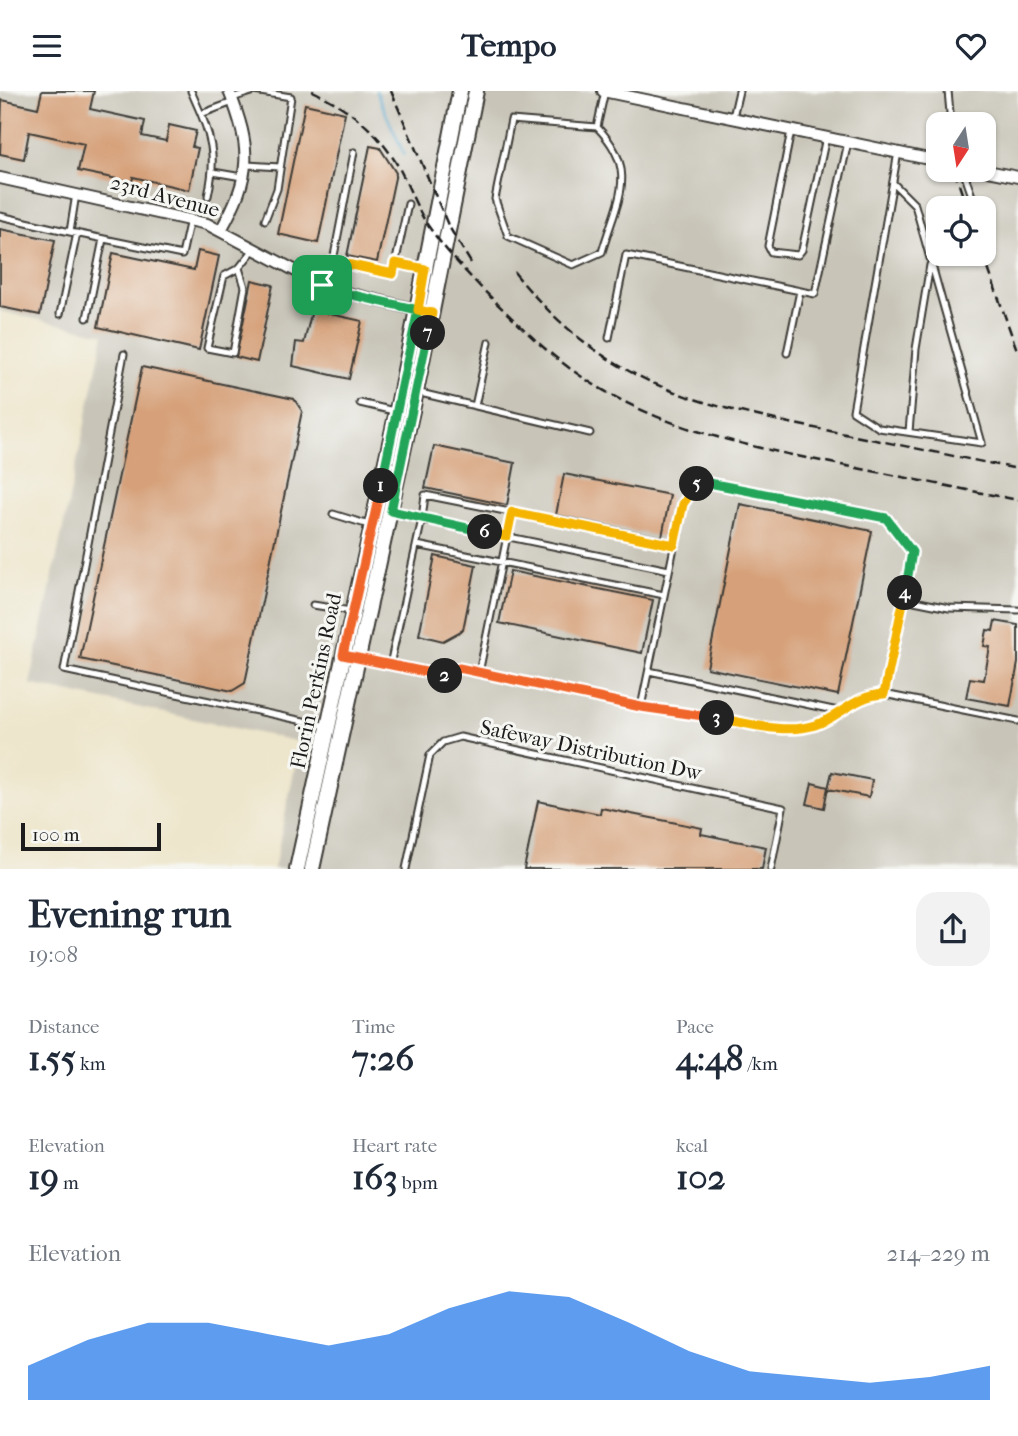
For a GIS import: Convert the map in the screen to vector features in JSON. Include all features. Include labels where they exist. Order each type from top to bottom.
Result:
[{"type":"main road","name":"Florin Perkins Road","points":[[297,869],[327,726],[391,511],[416,392],[425,311],[425,269],[460,91]]},
{"type":"main road","name":"Florin Perkins Road","points":[[312,869],[350,656],[351,611],[476,91]]},
{"type":"street","points":[[604,91],[926,158]]},
{"type":"street","points":[[221,230],[238,200],[247,165],[246,139],[231,97]]},
{"type":"street","points":[[996,173],[1018,177]]},
{"type":"street","name":"23rd Avenue","points":[[0,178],[190,219],[221,230],[322,285],[344,293],[425,311]]},
{"type":"lane","points":[[191,91],[212,141],[213,172],[208,196]]},
{"type":"lane","points":[[201,114],[231,97],[254,91],[291,97],[277,189],[265,221]]},
{"type":"lane","points":[[597,127],[604,91]]},
{"type":"lane","points":[[733,117],[739,91]]},
{"type":"lane","points":[[947,91],[950,112]]},
{"type":"lane","points":[[510,120],[597,127],[614,144],[625,175],[602,252],[573,265],[508,236],[495,199],[510,120]]},
{"type":"lane","points":[[791,129],[768,246],[771,252],[790,256],[802,250],[826,137]]},
{"type":"lane","points":[[609,338],[626,255],[815,295],[848,142]]},
{"type":"lane","points":[[322,285],[333,261],[354,152]]},
{"type":"lane","points":[[898,152],[853,411],[879,428],[982,443],[932,266]]},
{"type":"lane","points":[[247,165],[280,167]]},
{"type":"lane","points":[[213,172],[245,177]]},
{"type":"lane","points":[[893,183],[915,205],[926,244]]},
{"type":"lane","points":[[60,314],[74,233],[76,194]]},
{"type":"lane","points":[[333,261],[393,274],[408,204]]},
{"type":"lane","points":[[0,216],[182,255],[190,219]]},
{"type":"lane","points":[[87,318],[103,239]]},
{"type":"lane","points":[[239,268],[245,287],[233,353],[207,348],[225,276],[239,268],[255,248]]},
{"type":"lane","points":[[395,263],[425,269]]},
{"type":"lane","points":[[909,432],[916,349],[930,266]]},
{"type":"lane","points":[[787,353],[800,292]]},
{"type":"lane","points":[[475,406],[489,342]]},
{"type":"lane","points":[[124,354],[64,670],[327,726]]},
{"type":"lane","points":[[416,392],[590,433]]},
{"type":"lane","points":[[360,403],[397,411]]},
{"type":"lane","points":[[641,707],[683,504],[699,481],[886,518],[912,552],[884,694]]},
{"type":"lane","points":[[390,665],[417,545],[425,495],[674,545]]},
{"type":"lane","points":[[391,511],[669,570]]},
{"type":"lane","points":[[480,673],[512,512]]},
{"type":"lane","points":[[333,515],[372,526]]},
{"type":"lane","points":[[417,545],[664,594]]},
{"type":"lane","points":[[904,599],[950,608],[1018,610]]},
{"type":"lane","points":[[313,605],[351,611]]},
{"type":"lane","points":[[350,656],[443,677],[459,668],[641,707],[794,728],[813,726],[868,695],[884,694],[1018,721]]},
{"type":"lane","points":[[649,671],[838,711]]},
{"type":"lane","name":"Safeway Distribution Dw","points":[[406,869],[430,755],[443,742],[460,737],[783,808],[771,869]]},
{"type":"shaded area","points":[[0,91],[1018,91],[1018,869],[274,869],[300,742],[30,684],[104,334],[0,311]]},
{"type":"building","points":[[42,91],[94,91],[90,109],[145,121],[142,136],[166,141],[169,125],[196,131],[192,147],[198,148],[189,190],[133,177],[132,182],[78,171],[84,144],[29,132],[24,159],[0,154],[2,100],[38,108]]},
{"type":"building","points":[[305,104],[345,113],[318,243],[278,234]]},
{"type":"building","points":[[370,146],[380,148],[396,173],[377,262],[347,256]]},
{"type":"building","points":[[0,229],[55,240],[40,315],[0,307]]},
{"type":"building","points":[[198,251],[219,256],[199,350],[98,327],[113,253],[194,270]]},
{"type":"building","points":[[252,280],[273,285],[257,362],[236,357]]},
{"type":"building","points":[[312,310],[362,321],[349,379],[293,366],[296,342],[304,343]]},
{"type":"building","points":[[142,367],[294,399],[302,411],[245,683],[232,691],[80,659]]},
{"type":"building","points":[[434,446],[515,463],[507,505],[425,488]]},
{"type":"building","points":[[564,474],[670,495],[662,537],[556,515]]},
{"type":"building","points":[[740,504],[872,531],[838,695],[707,668]]},
{"type":"building","points":[[435,556],[476,565],[463,630],[443,641],[419,635]]},
{"type":"building","points":[[510,571],[653,600],[642,653],[499,623]]},
{"type":"building","points":[[995,621],[1018,625],[1018,663],[1010,706],[966,698],[970,678],[984,680],[990,647],[984,646],[987,630],[993,631]]},
{"type":"building","points":[[832,772],[872,780],[869,797],[828,789]]},
{"type":"building","points":[[812,783],[828,787],[824,808],[807,804]]},
{"type":"building","points":[[538,801],[600,814],[601,808],[702,828],[701,834],[766,847],[762,869],[524,869]]},
{"type":"waterway","points":[[376,91],[404,154]]},
{"type":"railway","points":[[312,91],[348,111],[387,149],[429,227],[477,283],[530,335],[564,364],[598,387],[634,406],[709,435],[789,454],[1018,500]]},
{"type":"railway","points":[[391,91],[448,225],[471,263]]},
{"type":"railway","points":[[958,182],[963,196]]},
{"type":"railway","points":[[987,266],[1018,353]]},
{"type":"railway","points":[[514,272],[549,311],[584,342],[620,366],[658,385],[740,412],[1018,469]]},
{"type":"route","points":[[322,285],[333,261],[393,274],[395,263],[425,269],[418,310],[432,313],[391,511],[507,536],[512,512],[674,545],[683,504],[699,481],[886,518],[912,552],[884,694],[868,695],[813,726],[783,728],[641,707],[459,668],[443,677],[343,655],[418,310],[344,293],[322,285]]}]
